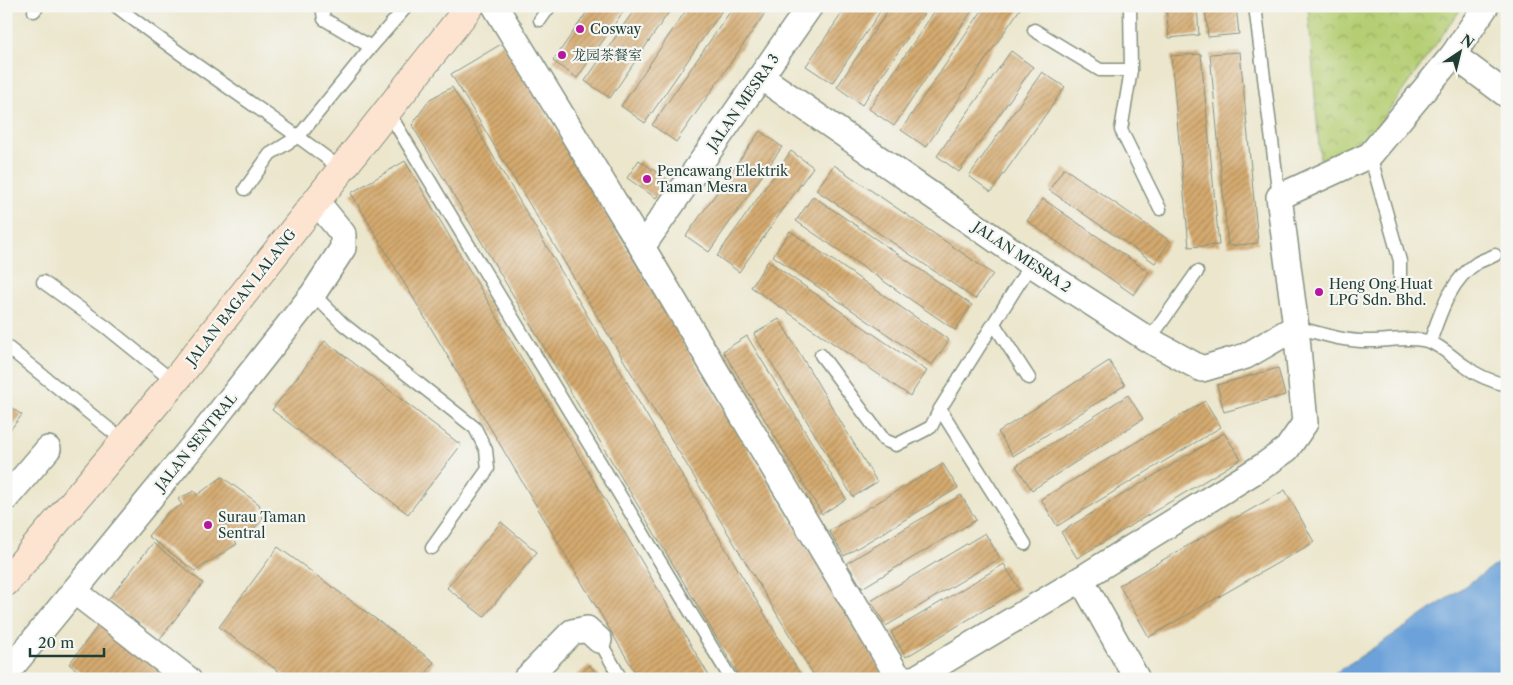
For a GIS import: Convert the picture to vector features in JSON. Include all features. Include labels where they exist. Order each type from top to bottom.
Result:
[{"type":"main road","name":"JALAN BAGAN LALANG","points":[[6,582],[174,382],[470,6]]},
{"type":"street","points":[[495,6],[642,247],[897,675],[905,679]]},
{"type":"street","name":"JALAN MESRA 3","points":[[642,247],[810,6]]},
{"type":"street","points":[[909,679],[916,678],[1081,579],[1263,466],[1287,449],[1305,423],[1296,327],[1279,197],[1370,155],[1453,55],[1486,6]]},
{"type":"street","points":[[1453,55],[1507,95]]},
{"type":"street","name":"JALAN MESRA 2","points":[[761,77],[1031,264],[1149,340],[1202,369],[1246,356],[1296,327]]},
{"type":"street","name":"JALAN SENTRAL","points":[[6,674],[202,436],[313,294],[343,248],[344,234],[317,202]]},
{"type":"street","points":[[6,498],[48,449]]},
{"type":"street","points":[[1081,579],[1137,679]]},
{"type":"street","points":[[74,591],[188,679]]},
{"type":"street","points":[[526,679],[572,632],[587,630],[599,640]]},
{"type":"lane","points":[[116,6],[147,31],[299,136],[341,169]]},
{"type":"lane","points":[[322,6],[324,19],[371,47]]},
{"type":"lane","points":[[245,189],[270,154],[299,136],[371,47],[408,6]]},
{"type":"lane","points":[[540,20],[550,6]]},
{"type":"lane","points":[[1130,6],[1131,70],[1121,130],[1160,209]]},
{"type":"lane","points":[[1255,6],[1279,197]]},
{"type":"lane","points":[[1034,30],[1100,70],[1131,70]]},
{"type":"lane","points":[[387,110],[730,679]]},
{"type":"lane","points":[[1370,155],[1400,261],[1400,281]]},
{"type":"lane","points":[[1430,342],[1446,299],[1460,279],[1476,263],[1495,255]]},
{"type":"lane","points":[[821,355],[884,440],[896,445],[931,427],[940,409],[1031,264]]},
{"type":"lane","points":[[1149,340],[1197,272]]},
{"type":"lane","points":[[43,282],[106,327],[174,382]]},
{"type":"lane","points":[[313,294],[343,324],[475,428],[486,450],[488,468],[432,548]]},
{"type":"lane","points":[[994,324],[1029,378]]},
{"type":"lane","points":[[1296,327],[1339,338],[1371,341],[1398,339],[1430,342],[1457,359],[1464,366],[1497,383],[1507,385]]},
{"type":"lane","points":[[6,346],[124,441]]},
{"type":"lane","points":[[940,409],[1025,544]]},
{"type":"lane","points":[[599,640],[621,679]]},
{"type":"green space","points":[[1308,6],[1463,6],[1365,144],[1320,159]]},
{"type":"water","points":[[1507,557],[1507,679],[1326,679],[1410,624]]},
{"type":"building","points":[[591,6],[627,6],[577,78],[553,61]]},
{"type":"building","points":[[637,6],[673,6],[610,98],[585,81]]},
{"type":"building","points":[[689,6],[725,6],[645,123],[621,106]]},
{"type":"building","points":[[734,6],[770,6],[676,142],[652,125]]},
{"type":"building","points":[[847,6],[884,6],[832,83],[806,66]]},
{"type":"building","points":[[891,6],[929,6],[862,105],[837,87]]},
{"type":"building","points":[[938,6],[975,6],[894,126],[869,109]]},
{"type":"building","points":[[985,6],[1022,6],[926,147],[901,130]]},
{"type":"building","points":[[1166,6],[1197,6],[1199,35],[1169,38]]},
{"type":"building","points":[[1205,6],[1236,6],[1239,34],[1208,37]]},
{"type":"building","points":[[503,43],[886,679],[816,679],[451,74]]},
{"type":"building","points":[[1011,51],[1033,67],[959,172],[937,156]]},
{"type":"building","points":[[1240,52],[1258,243],[1228,246],[1210,54]]},
{"type":"building","points":[[1201,54],[1219,245],[1189,247],[1171,56]]},
{"type":"building","points":[[1042,72],[1065,87],[991,192],[969,176]]},
{"type":"building","points":[[452,87],[803,679],[741,679],[412,125],[430,99]]},
{"type":"building","points":[[760,131],[782,147],[709,252],[686,236]]},
{"type":"building","points":[[791,151],[813,167],[739,272],[717,256]]},
{"type":"building","name":"Pencawang Elektrik Taman Mesra","points":[[639,160],[668,180],[656,198],[627,178]]},
{"type":"building","points":[[405,161],[711,679],[639,679],[351,193]]},
{"type":"building","points":[[834,165],[993,274],[975,299],[816,190]]},
{"type":"building","points":[[1064,168],[1170,241],[1155,263],[1049,190]]},
{"type":"building","points":[[813,196],[972,305],[955,330],[796,221]]},
{"type":"building","points":[[1043,199],[1149,272],[1134,295],[1027,221]]},
{"type":"building","points":[[790,231],[949,340],[932,365],[773,256]]},
{"type":"building","points":[[768,261],[927,371],[910,396],[751,287]]},
{"type":"building","points":[[779,319],[877,482],[853,497],[754,334]]},
{"type":"building","points":[[747,336],[846,499],[822,514],[723,351]]},
{"type":"building","points":[[325,341],[461,445],[408,514],[272,410]]},
{"type":"building","points":[[1109,361],[1125,385],[1013,456],[998,432]]},
{"type":"building","points":[[1278,368],[1285,395],[1224,412],[1217,385]]},
{"type":"building","points":[[1128,395],[1143,419],[1032,490],[1016,466]]},
{"type":"building","points":[[1205,401],[1221,427],[1057,526],[1041,499]]},
{"type":"building","points":[[6,404],[22,415],[6,435]]},
{"type":"building","points":[[1224,433],[1241,459],[1077,558],[1061,532]]},
{"type":"building","points":[[943,464],[958,488],[844,556],[829,531]]},
{"type":"building","name":"Surau Taman Sentral","points":[[222,477],[259,504],[263,519],[252,531],[244,531],[234,539],[237,544],[195,571],[148,536],[168,512],[182,505],[178,499],[194,491],[197,495]]},
{"type":"building","points":[[1285,490],[1314,542],[1149,637],[1119,585]]},
{"type":"building","points":[[961,495],[976,520],[862,588],[847,563]]},
{"type":"building","points":[[501,522],[537,552],[484,617],[447,588]]},
{"type":"building","points":[[985,533],[1000,558],[886,626],[871,601]]},
{"type":"building","points":[[153,543],[203,583],[159,640],[108,600]]},
{"type":"building","points":[[278,547],[434,662],[422,679],[289,679],[219,627]]},
{"type":"building","points":[[1004,564],[1019,589],[906,657],[891,632]]},
{"type":"building","points":[[100,623],[175,679],[88,679],[69,664]]},
{"type":"building","points":[[589,665],[602,679],[573,679]]},
{"type":"place","name":"Cosway","points":[[580,29]]},
{"type":"place","name":"龙园茶餐室","points":[[562,55]]},
{"type":"place","name":"Pencawang Elektrik Taman Mesra","points":[[647,179]]},
{"type":"place","name":"Heng Ong Huat LPG Sdn. Bhd.","points":[[1319,292]]},
{"type":"place","name":"Surau Taman Sentral","points":[[208,525]]}]
